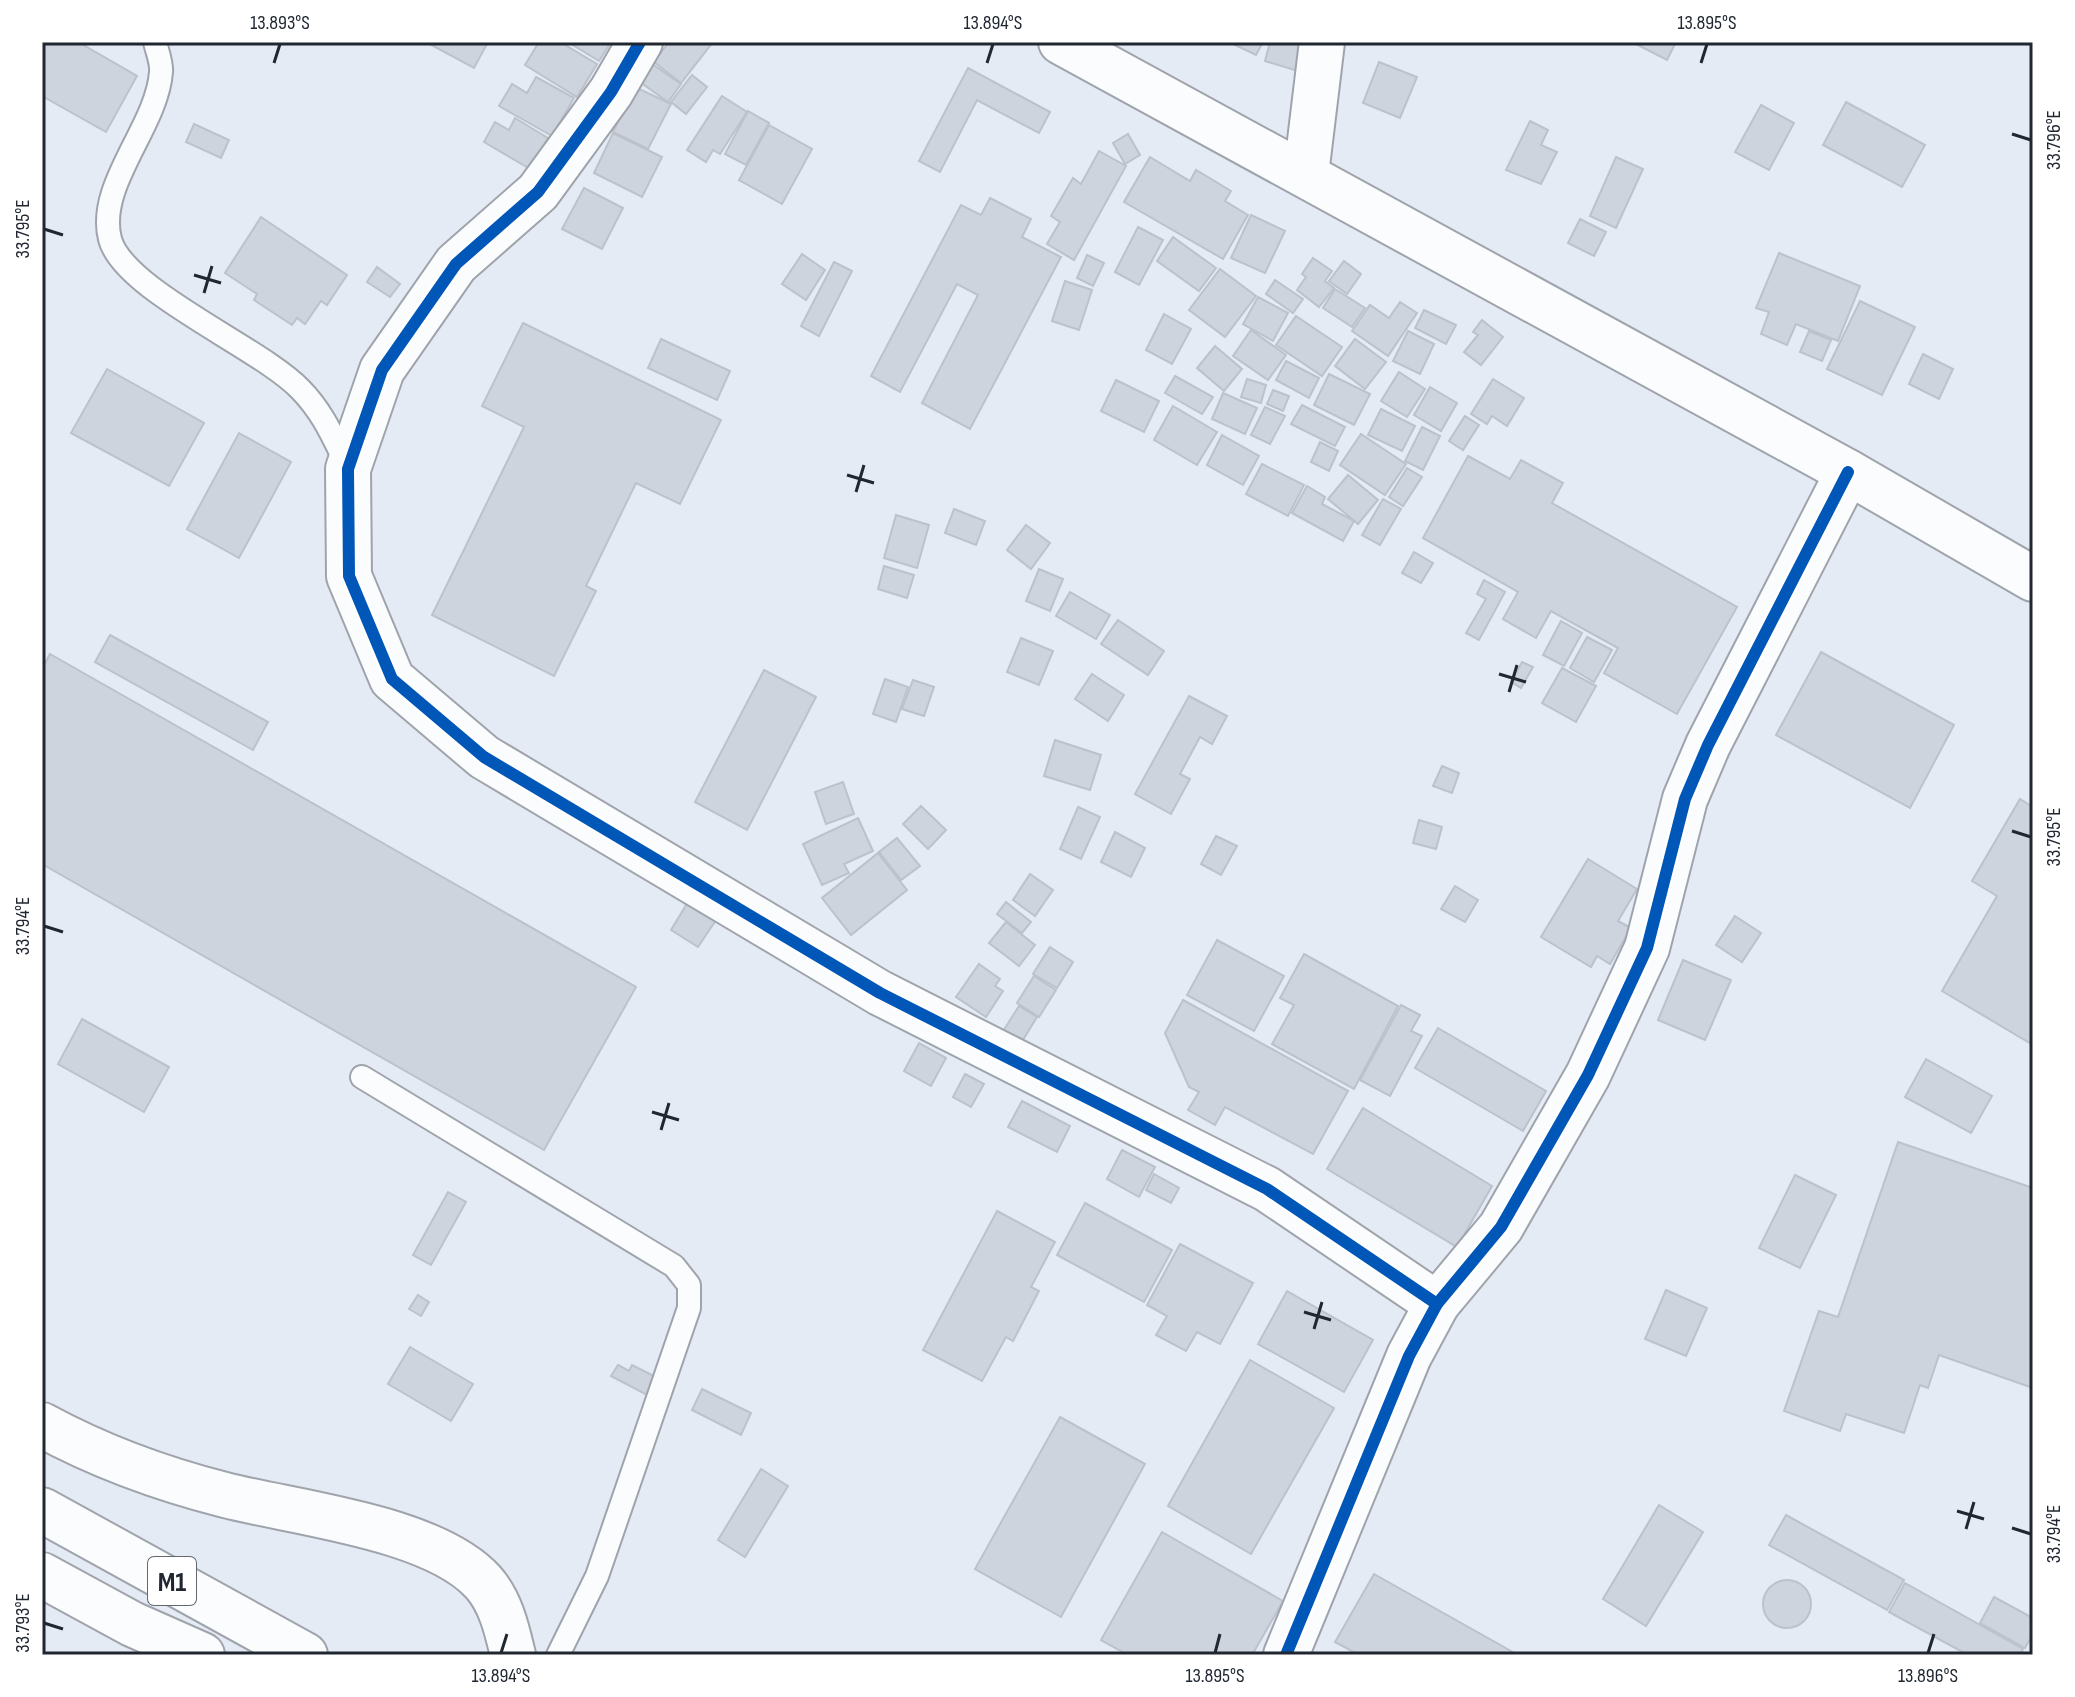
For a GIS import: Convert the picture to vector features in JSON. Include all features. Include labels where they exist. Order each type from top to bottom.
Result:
[{"type":"main road","points":[[640,42],[611,92],[538,192],[456,264],[382,370],[348,469],[349,576],[392,679],[484,757],[880,993],[1267,1189],[1437,1304]]},
{"type":"main road","points":[[1061,42],[1848,472],[2033,579]]},
{"type":"main road","points":[[1306,174],[1322,42]]},
{"type":"main road","points":[[1286,1655],[1409,1356],[1437,1304],[1501,1227],[1588,1075],[1647,948],[1685,799],[1702,759],[1848,472]]},
{"type":"main road","points":[[42,1425],[130,1466],[225,1495],[401,1536],[447,1557],[483,1582],[504,1618],[513,1655]]},
{"type":"main road","name":"M1","points":[[42,1510],[309,1654]]},
{"type":"main road","points":[[42,1575],[132,1624],[202,1655]]},
{"type":"lane","points":[[155,42],[162,69],[153,108],[110,199],[110,240],[129,270],[299,387],[326,421],[348,469]]},
{"type":"lane","points":[[362,1077],[674,1266],[689,1285],[689,1308],[597,1576],[558,1655]]},
{"type":"building","points":[[42,42],[78,42],[137,76],[106,132],[42,96]]},
{"type":"building","points":[[426,42],[488,42],[474,68]]},
{"type":"building","points":[[539,42],[560,42],[597,64],[577,97],[525,65]]},
{"type":"building","points":[[568,42],[611,42],[599,61]]},
{"type":"building","points":[[669,42],[713,42],[681,83],[654,62]]},
{"type":"building","points":[[1229,42],[1263,42],[1256,55]]},
{"type":"building","points":[[1270,42],[1306,42],[1298,71],[1265,61]]},
{"type":"building","points":[[1632,42],[1676,42],[1667,60]]},
{"type":"building","points":[[1379,62],[1417,77],[1400,118],[1363,103]]},
{"type":"building","points":[[652,64],[681,84],[668,102],[640,82]]},
{"type":"building","points":[[968,68],[1050,112],[1039,133],[977,100],[940,172],[919,161]]},
{"type":"building","points":[[692,75],[707,87],[686,114],[671,102]]},
{"type":"building","points":[[536,77],[574,98],[552,136],[499,106],[512,84],[527,93]]},
{"type":"building","points":[[635,87],[671,104],[648,149],[613,132]]},
{"type":"building","points":[[722,96],[747,112],[720,154],[713,150],[706,162],[687,150]]},
{"type":"building","points":[[1846,102],[1925,145],[1902,187],[1823,145]]},
{"type":"building","points":[[1761,105],[1794,123],[1769,170],[1735,152]]},
{"type":"building","points":[[748,111],[769,123],[746,165],[725,154]]},
{"type":"building","points":[[515,118],[548,138],[530,169],[484,142],[495,122],[509,130]]},
{"type":"building","points":[[1530,121],[1548,130],[1541,145],[1557,152],[1541,184],[1506,170]]},
{"type":"building","points":[[194,124],[229,140],[221,158],[186,142]]},
{"type":"building","points":[[769,125],[812,149],[782,204],[739,180]]},
{"type":"building","points":[[613,133],[662,157],[642,197],[594,173]]},
{"type":"building","points":[[1128,134],[1140,155],[1125,164],[1113,143]]},
{"type":"building","points":[[1099,151],[1126,166],[1074,260],[1047,244],[1060,222],[1051,216],[1073,178],[1081,184]]},
{"type":"building","points":[[1150,157],[1190,181],[1196,170],[1231,191],[1225,201],[1248,215],[1223,259],[1124,202]]},
{"type":"building","points":[[1616,157],[1643,169],[1616,228],[1590,216]]},
{"type":"building","points":[[584,188],[623,208],[602,249],[562,229]]},
{"type":"building","points":[[990,198],[1031,219],[1022,237],[1061,257],[970,429],[922,403],[978,295],[957,284],[900,392],[871,376],[961,205],[981,215]]},
{"type":"building","points":[[1251,215],[1285,231],[1265,273],[1231,258]]},
{"type":"building","points":[[261,217],[347,275],[327,305],[321,301],[305,324],[297,318],[292,325],[254,300],[257,294],[225,273]]},
{"type":"building","points":[[1580,219],[1606,232],[1594,256],[1568,243]]},
{"type":"building","points":[[1138,227],[1163,240],[1139,285],[1115,272]]},
{"type":"building","points":[[1173,237],[1216,268],[1199,291],[1157,261]]},
{"type":"building","points":[[1779,253],[1860,286],[1838,341],[1796,324],[1787,345],[1761,334],[1769,312],[1756,308]]},
{"type":"building","points":[[802,254],[825,270],[806,300],[782,284]]},
{"type":"building","points":[[1087,255],[1104,263],[1093,286],[1077,278]]},
{"type":"building","points":[[1313,258],[1332,271],[1325,281],[1334,288],[1319,307],[1297,290],[1306,277],[1302,274]]},
{"type":"building","points":[[1344,261],[1361,274],[1347,294],[1329,281]]},
{"type":"building","points":[[834,262],[852,271],[819,336],[801,326]]},
{"type":"building","points":[[377,267],[400,284],[390,297],[367,282]]},
{"type":"building","points":[[1220,269],[1256,296],[1225,337],[1189,310]]},
{"type":"building","points":[[1275,280],[1303,299],[1293,313],[1266,294]]},
{"type":"building","points":[[1065,281],[1092,290],[1079,330],[1052,321]]},
{"type":"building","points":[[1335,289],[1365,308],[1352,327],[1323,308]]},
{"type":"building","points":[[1258,297],[1288,313],[1273,341],[1243,324]]},
{"type":"building","points":[[1860,301],[1915,327],[1882,395],[1827,369]]},
{"type":"building","points":[[1400,302],[1417,313],[1388,356],[1352,331],[1370,305],[1389,318]]},
{"type":"building","points":[[1424,310],[1456,325],[1446,344],[1415,328]]},
{"type":"building","points":[[1164,314],[1191,329],[1172,364],[1146,350]]},
{"type":"building","points":[[1296,316],[1342,347],[1322,376],[1276,345]]},
{"type":"building","points":[[1482,320],[1503,337],[1481,365],[1464,352],[1478,335],[1473,332]]},
{"type":"building","points":[[523,323],[721,420],[680,504],[636,483],[586,586],[596,591],[554,676],[432,615],[524,427],[482,406]]},
{"type":"building","points":[[1251,330],[1286,355],[1268,380],[1233,356]]},
{"type":"building","points":[[1408,331],[1434,344],[1420,374],[1393,361]]},
{"type":"building","points":[[1809,331],[1831,340],[1822,361],[1800,352]]},
{"type":"building","points":[[661,339],[730,371],[717,400],[648,368]]},
{"type":"building","points":[[1355,339],[1386,362],[1365,389],[1335,366]]},
{"type":"building","points":[[1215,346],[1242,369],[1224,391],[1197,368]]},
{"type":"building","points":[[1923,354],[1953,369],[1939,399],[1909,384]]},
{"type":"building","points":[[1286,361],[1319,378],[1309,398],[1276,380]]},
{"type":"building","points":[[107,369],[204,423],[169,486],[71,433]]},
{"type":"building","points":[[1399,372],[1425,389],[1407,417],[1381,401]]},
{"type":"building","points":[[1329,374],[1370,394],[1354,425],[1314,405]]},
{"type":"building","points":[[1175,376],[1213,397],[1202,414],[1165,393]]},
{"type":"building","points":[[1247,379],[1266,385],[1261,403],[1241,397]]},
{"type":"building","points":[[1493,379],[1524,398],[1507,426],[1492,416],[1487,424],[1471,414]]},
{"type":"building","points":[[1116,380],[1159,401],[1144,432],[1101,411]]},
{"type":"building","points":[[1430,387],[1457,403],[1441,431],[1414,415]]},
{"type":"building","points":[[1273,390],[1289,396],[1283,411],[1267,404]]},
{"type":"building","points":[[1223,393],[1257,408],[1245,434],[1212,419]]},
{"type":"building","points":[[1302,405],[1345,427],[1335,446],[1291,424]]},
{"type":"building","points":[[1173,406],[1217,432],[1197,465],[1154,440]]},
{"type":"building","points":[[1265,407],[1285,416],[1270,444],[1251,435]]},
{"type":"building","points":[[1381,409],[1415,426],[1402,451],[1368,435]]},
{"type":"building","points":[[1465,416],[1479,425],[1463,450],[1449,441]]},
{"type":"building","points":[[1422,427],[1440,436],[1423,470],[1405,461]]},
{"type":"building","points":[[239,433],[291,462],[239,558],[187,529]]},
{"type":"building","points":[[1361,434],[1406,464],[1385,495],[1340,465]]},
{"type":"building","points":[[1222,435],[1259,456],[1243,485],[1207,465]]},
{"type":"building","points":[[1320,442],[1338,451],[1329,471],[1311,462]]},
{"type":"building","points":[[1468,456],[1510,479],[1521,460],[1563,483],[1552,503],[1737,607],[1677,714],[1604,673],[1618,648],[1551,611],[1536,638],[1503,619],[1518,592],[1423,538]]},
{"type":"building","points":[[1262,464],[1304,485],[1288,516],[1246,494]]},
{"type":"building","points":[[1407,468],[1422,477],[1403,506],[1389,497]]},
{"type":"building","points":[[1348,475],[1378,500],[1358,524],[1328,499]]},
{"type":"building","points":[[1307,486],[1325,497],[1322,504],[1354,521],[1343,541],[1292,513]]},
{"type":"building","points":[[1383,499],[1401,509],[1380,545],[1362,535]]},
{"type":"building","points":[[954,509],[985,521],[976,545],[945,533]]},
{"type":"building","points":[[896,515],[929,525],[917,568],[884,558]]},
{"type":"building","points":[[1026,525],[1050,543],[1031,569],[1007,550]]},
{"type":"building","points":[[1414,552],[1433,563],[1421,583],[1402,573]]},
{"type":"building","points":[[884,566],[914,575],[907,598],[878,589]]},
{"type":"building","points":[[1039,569],[1063,579],[1050,611],[1026,601]]},
{"type":"building","points":[[1484,580],[1505,592],[1479,640],[1466,633],[1486,599],[1477,594]]},
{"type":"building","points":[[1070,592],[1110,615],[1096,639],[1056,616]]},
{"type":"building","points":[[1118,620],[1164,651],[1148,675],[1101,644]]},
{"type":"building","points":[[1561,621],[1582,633],[1564,666],[1543,655]]},
{"type":"building","points":[[110,635],[268,722],[253,750],[95,662]]},
{"type":"building","points":[[1587,637],[1612,650],[1594,682],[1570,668]]},
{"type":"building","points":[[1021,638],[1053,651],[1039,685],[1007,672]]},
{"type":"building","points":[[1821,652],[1954,725],[1910,808],[1776,735]]},
{"type":"building","points":[[50,654],[636,987],[544,1150],[42,864],[42,669]]},
{"type":"building","points":[[1522,662],[1533,667],[1521,688],[1511,682]]},
{"type":"building","points":[[1562,668],[1596,686],[1576,722],[1542,703]]},
{"type":"building","points":[[764,670],[816,697],[747,830],[695,802]]},
{"type":"building","points":[[1092,674],[1124,695],[1108,721],[1075,699]]},
{"type":"building","points":[[885,679],[908,687],[896,722],[873,714]]},
{"type":"building","points":[[913,680],[934,687],[924,716],[902,709]]},
{"type":"building","points":[[1189,696],[1227,716],[1212,744],[1200,737],[1180,774],[1190,779],[1171,814],[1135,794]]},
{"type":"building","points":[[1055,740],[1101,755],[1090,790],[1044,776]]},
{"type":"building","points":[[1442,766],[1459,773],[1452,793],[1433,786]]},
{"type":"building","points":[[843,782],[854,814],[826,824],[815,792]]},
{"type":"building","points":[[2020,799],[2033,807],[2033,1045],[1942,991],[1997,896],[1972,881]]},
{"type":"building","points":[[921,806],[946,830],[928,849],[903,824]]},
{"type":"building","points":[[1078,807],[1100,817],[1081,859],[1060,849]]},
{"type":"building","points":[[858,818],[873,851],[844,864],[849,873],[822,885],[803,844]]},
{"type":"building","points":[[1419,820],[1442,827],[1436,849],[1413,843]]},
{"type":"building","points":[[1115,832],[1145,848],[1131,877],[1101,862]]},
{"type":"building","points":[[1216,836],[1237,846],[1221,875],[1201,864]]},
{"type":"building","points":[[897,838],[920,866],[901,880],[879,852]]},
{"type":"building","points":[[878,853],[907,890],[851,935],[822,898]]},
{"type":"building","points":[[1588,859],[1637,889],[1618,921],[1631,928],[1610,964],[1597,956],[1591,967],[1541,937]]},
{"type":"building","points":[[1030,874],[1053,890],[1035,916],[1013,900]]},
{"type":"building","points":[[1455,886],[1478,900],[1465,922],[1441,909]]},
{"type":"building","points":[[688,902],[716,920],[698,947],[671,930]]},
{"type":"building","points":[[1006,902],[1031,922],[1022,933],[997,914]]},
{"type":"building","points":[[1735,916],[1761,933],[1742,962],[1716,945]]},
{"type":"building","points":[[1006,922],[1035,945],[1019,966],[989,943]]},
{"type":"building","points":[[1217,940],[1284,976],[1254,1031],[1187,995]]},
{"type":"building","points":[[1050,947],[1073,962],[1057,988],[1033,974]]},
{"type":"building","points":[[1304,954],[1398,1006],[1354,1089],[1272,1044],[1294,1005],[1280,998]]},
{"type":"building","points":[[1683,960],[1731,980],[1705,1040],[1658,1020]]},
{"type":"building","points":[[979,964],[1000,979],[995,986],[1003,991],[986,1017],[956,997]]},
{"type":"building","points":[[1034,976],[1056,990],[1039,1017],[1017,1003]]},
{"type":"building","points":[[1183,1000],[1348,1091],[1313,1154],[1225,1107],[1215,1125],[1188,1110],[1199,1092],[1189,1087],[1165,1033]]},
{"type":"building","points":[[1401,1005],[1420,1015],[1411,1031],[1422,1036],[1390,1096],[1360,1080]]},
{"type":"building","points":[[1019,1006],[1037,1017],[1018,1048],[1000,1036]]},
{"type":"building","points":[[82,1019],[169,1067],[144,1112],[58,1064]]},
{"type":"building","points":[[1438,1028],[1546,1091],[1523,1131],[1415,1068]]},
{"type":"building","points":[[919,1043],[946,1058],[931,1086],[904,1071]]},
{"type":"building","points":[[1926,1059],[1992,1096],[1971,1133],[1905,1097]]},
{"type":"building","points":[[965,1074],[984,1084],[971,1107],[953,1097]]},
{"type":"building","points":[[1022,1101],[1070,1126],[1057,1152],[1008,1127]]},
{"type":"building","points":[[1363,1108],[1492,1186],[1457,1247],[1327,1169]]},
{"type":"building","points":[[1898,1142],[2033,1188],[2033,1388],[1939,1355],[1928,1388],[1920,1385],[1904,1433],[1846,1414],[1840,1431],[1784,1411],[1819,1311],[1838,1317]]},
{"type":"building","points":[[1122,1150],[1155,1167],[1139,1197],[1107,1179]]},
{"type":"building","points":[[1154,1174],[1179,1188],[1171,1203],[1146,1190]]},
{"type":"building","points":[[1795,1175],[1836,1195],[1800,1268],[1759,1248]]},
{"type":"building","points":[[448,1192],[466,1202],[431,1265],[413,1255]]},
{"type":"building","points":[[1085,1203],[1172,1250],[1144,1302],[1057,1255]]},
{"type":"building","points":[[997,1211],[1055,1242],[1031,1287],[1039,1291],[1013,1341],[1006,1337],[982,1381],[923,1350]]},
{"type":"building","points":[[1180,1244],[1253,1283],[1220,1344],[1197,1332],[1186,1351],[1156,1335],[1167,1316],[1147,1305]]},
{"type":"building","points":[[1666,1290],[1707,1308],[1686,1356],[1645,1339]]},
{"type":"building","points":[[1287,1291],[1373,1340],[1344,1392],[1258,1344]]},
{"type":"building","points":[[418,1295],[429,1302],[421,1316],[409,1309]]},
{"type":"building","points":[[410,1347],[473,1384],[451,1421],[388,1384]]},
{"type":"building","points":[[1250,1360],[1334,1408],[1251,1554],[1168,1506]]},
{"type":"building","points":[[618,1365],[629,1371],[632,1365],[656,1377],[647,1395],[611,1376]]},
{"type":"building","points":[[702,1389],[751,1413],[741,1435],[692,1410]]},
{"type":"building","points":[[1060,1417],[1145,1464],[1061,1617],[975,1569]]},
{"type":"building","points":[[761,1469],[788,1486],[745,1557],[718,1540]]},
{"type":"building","points":[[1659,1505],[1703,1532],[1646,1626],[1603,1599]]},
{"type":"building","points":[[1786,1515],[1904,1580],[1887,1610],[1769,1545]]},
{"type":"building","points":[[1162,1532],[1283,1601],[1252,1655],[1128,1655],[1101,1640]]},
{"type":"building","points":[[1374,1574],[1518,1655],[1359,1655],[1335,1642]]},
{"type":"building","points":[[1787,1580],[1804,1587],[1811,1604],[1804,1621],[1787,1628],[1770,1621],[1763,1604],[1770,1587]]},
{"type":"building","points":[[1905,1583],[2023,1649],[2020,1655],[1968,1655],[1889,1612]]},
{"type":"building","points":[[1994,1597],[2033,1618],[2033,1634],[2025,1648],[1980,1623]]},
{"type":"cycle path","points":[[640,42],[611,92],[538,192],[456,264],[382,370],[348,469],[349,576],[392,679],[484,757],[880,993],[1267,1189],[1437,1304]]},
{"type":"cycle path","points":[[1286,1655],[1409,1356],[1437,1304],[1501,1227],[1588,1075],[1647,948],[1685,799],[1708,745],[1848,472]]}]
